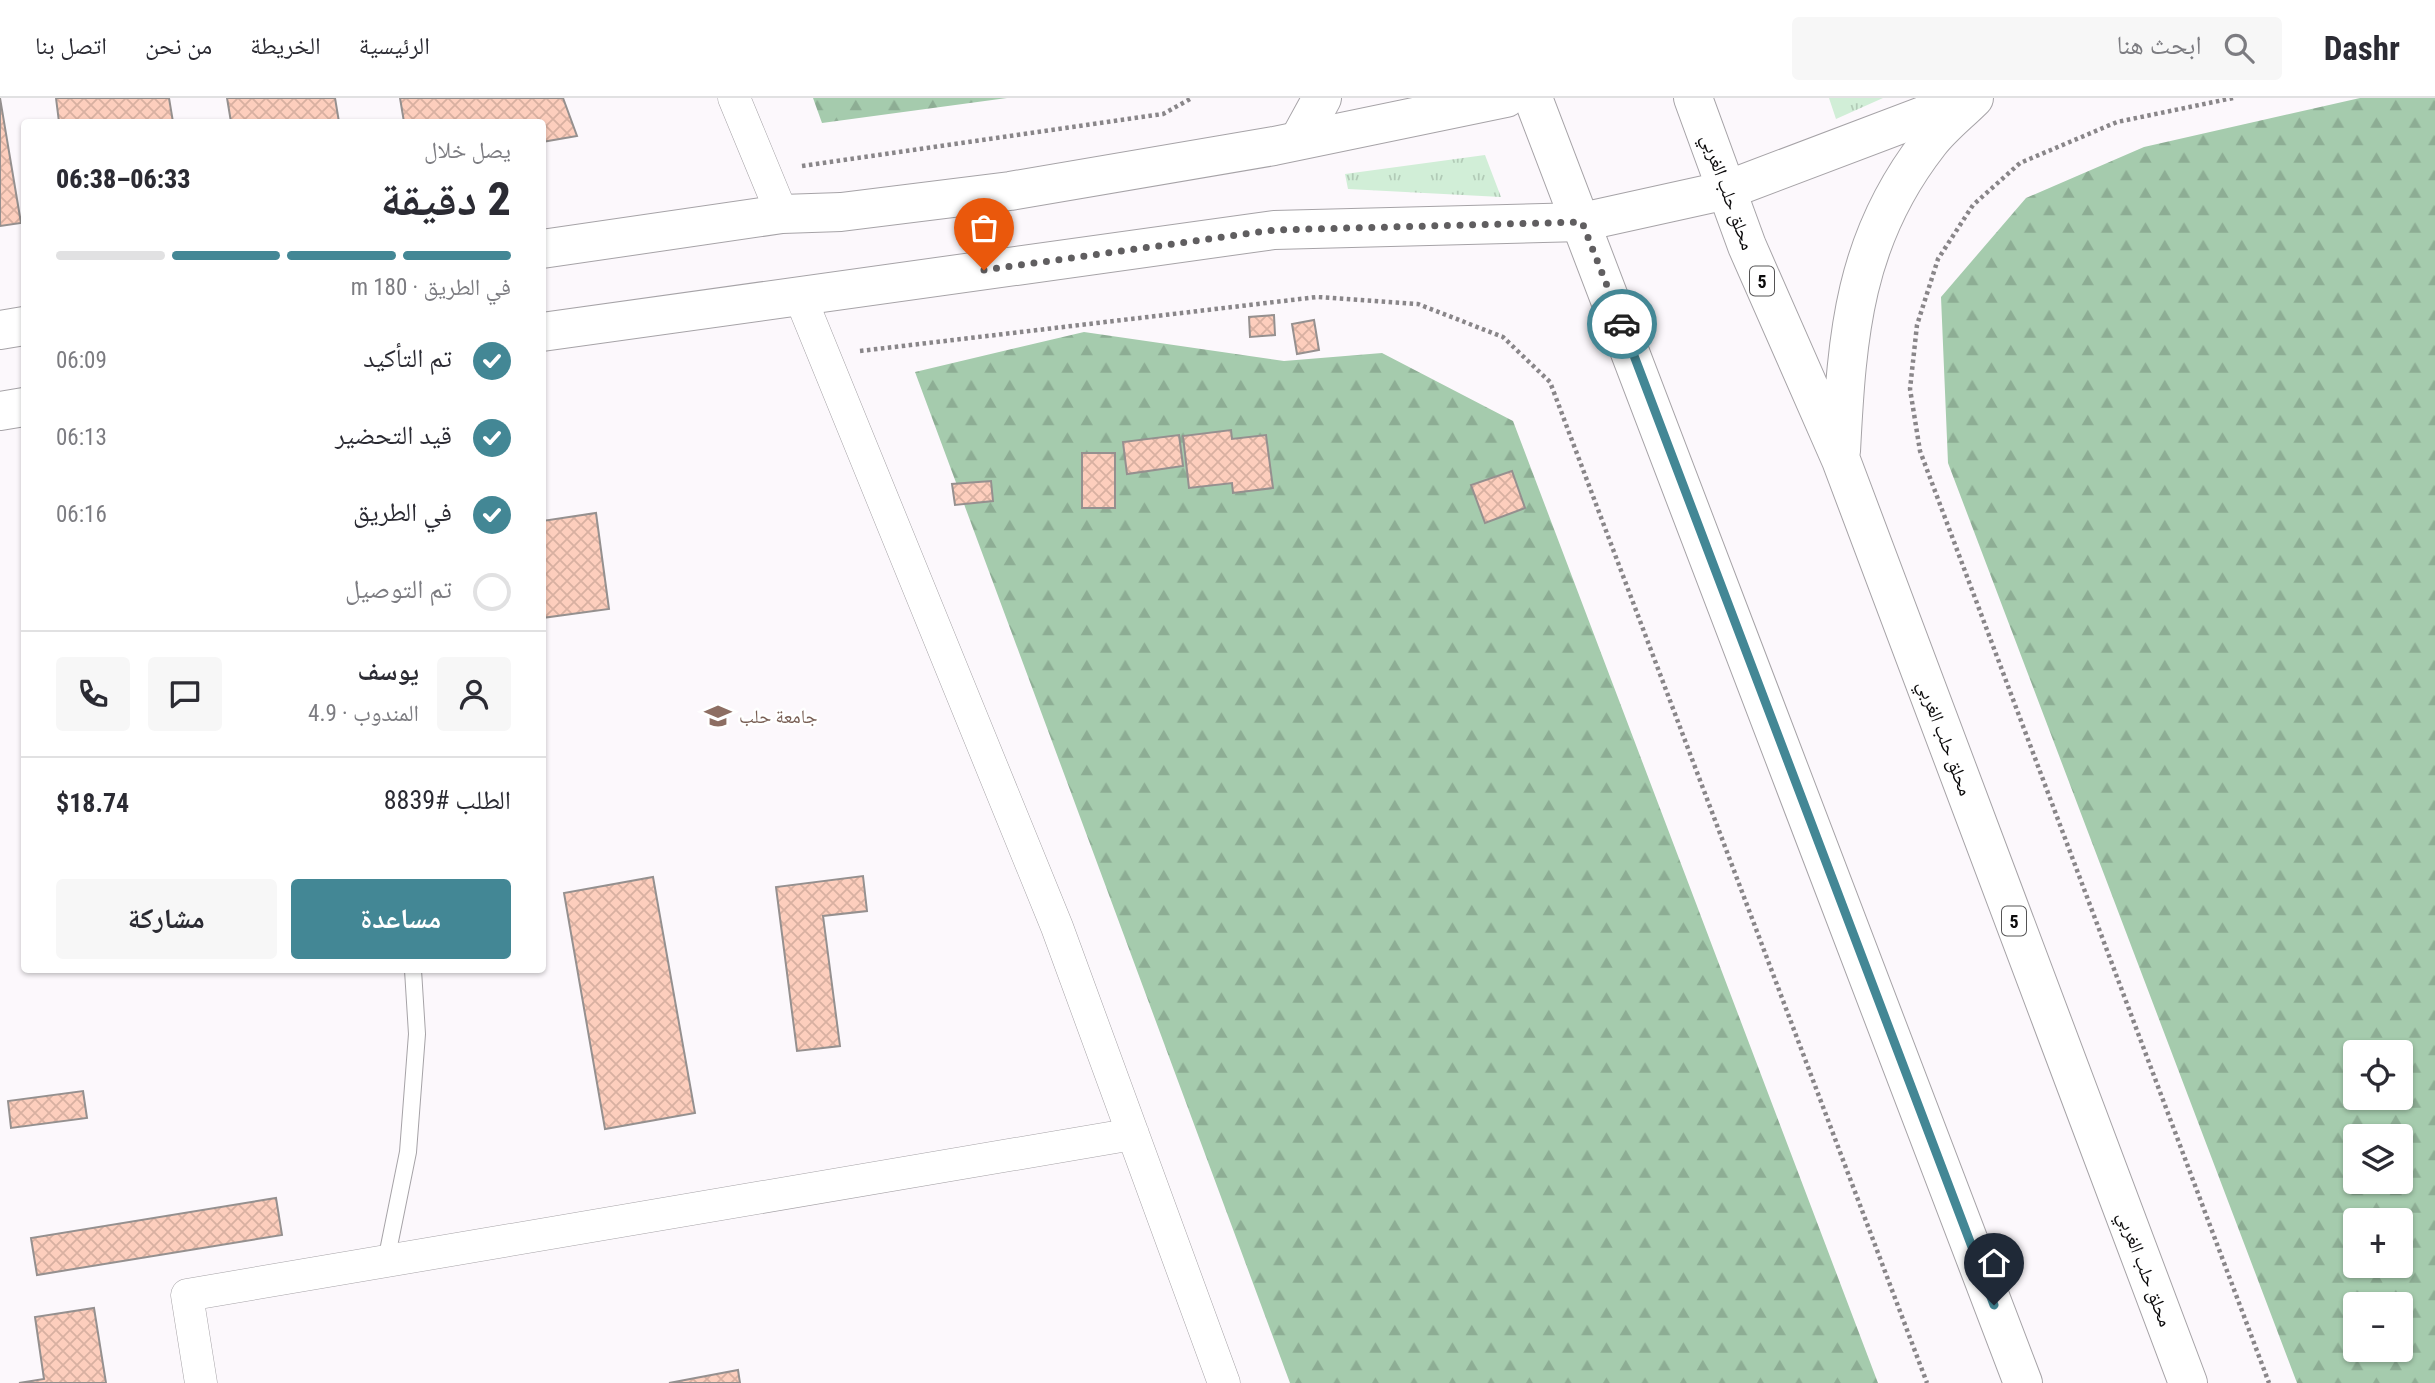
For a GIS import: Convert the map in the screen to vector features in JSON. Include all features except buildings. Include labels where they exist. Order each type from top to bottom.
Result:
[{"type":"main road","points":[[1299,140],[1322,98]]},
{"type":"main road","points":[[546,249],[782,214],[841,212],[1010,191],[1299,140],[1506,98]]},
{"type":"main road","points":[[1533,98],[2023,1383]]},
{"type":"main road","name":"محلق حلب الغربي","points":[[1693,98],[1747,246],[1841,460],[2188,1383]]},
{"type":"main road","points":[[546,331],[799,294],[1274,230],[1582,222],[1727,190],[1972,98]]},
{"type":"main road","points":[[1841,460],[1846,358],[1863,263],[1882,217],[1929,142],[1972,98]]},
{"type":"main road","points":[[0,330],[21,326]]},
{"type":"main road","points":[[0,411],[21,408]]},
{"type":"street","points":[[734,98],[782,214]]},
{"type":"street","points":[[799,294],[1057,927],[1224,1383]]},
{"type":"street","points":[[201,1383],[187,1295],[1133,1135]]},
{"type":"lane","points":[[386,1261],[408,1152],[417,1034],[413,973]]},
{"type":"path","points":[[764,172],[1163,114],[1192,98]]},
{"type":"path","points":[[2233,98],[2117,122],[2020,163],[1973,205],[1938,259],[1917,325],[1910,389],[1920,451],[2269,1383]]},
{"type":"path","points":[[824,355],[1317,297],[1419,304],[1503,337],[1550,382],[1927,1383]]},
{"type":"green space","points":[[813,98],[1007,98],[822,123]]},
{"type":"green space","points":[[1829,98],[1883,98],[1836,119]]},
{"type":"green space","points":[[2360,98],[2435,98],[2435,1383],[2297,1383],[1948,463],[1941,297],[2026,198],[2144,147]]},
{"type":"green space","points":[[1485,155],[1501,197],[1348,189],[1345,174]]},
{"type":"green space","points":[[1084,332],[1284,361],[1382,353],[1513,421],[1878,1383],[1290,1383],[915,372]]},
{"type":"way so far","points":[[984,270],[1274,230],[1582,222],[1622,324]]},
{"type":"place","name":"جامعة حلب","points":[[718,716]]},
{"type":"route","points":[[1622,324],[1994,1305]]}]
